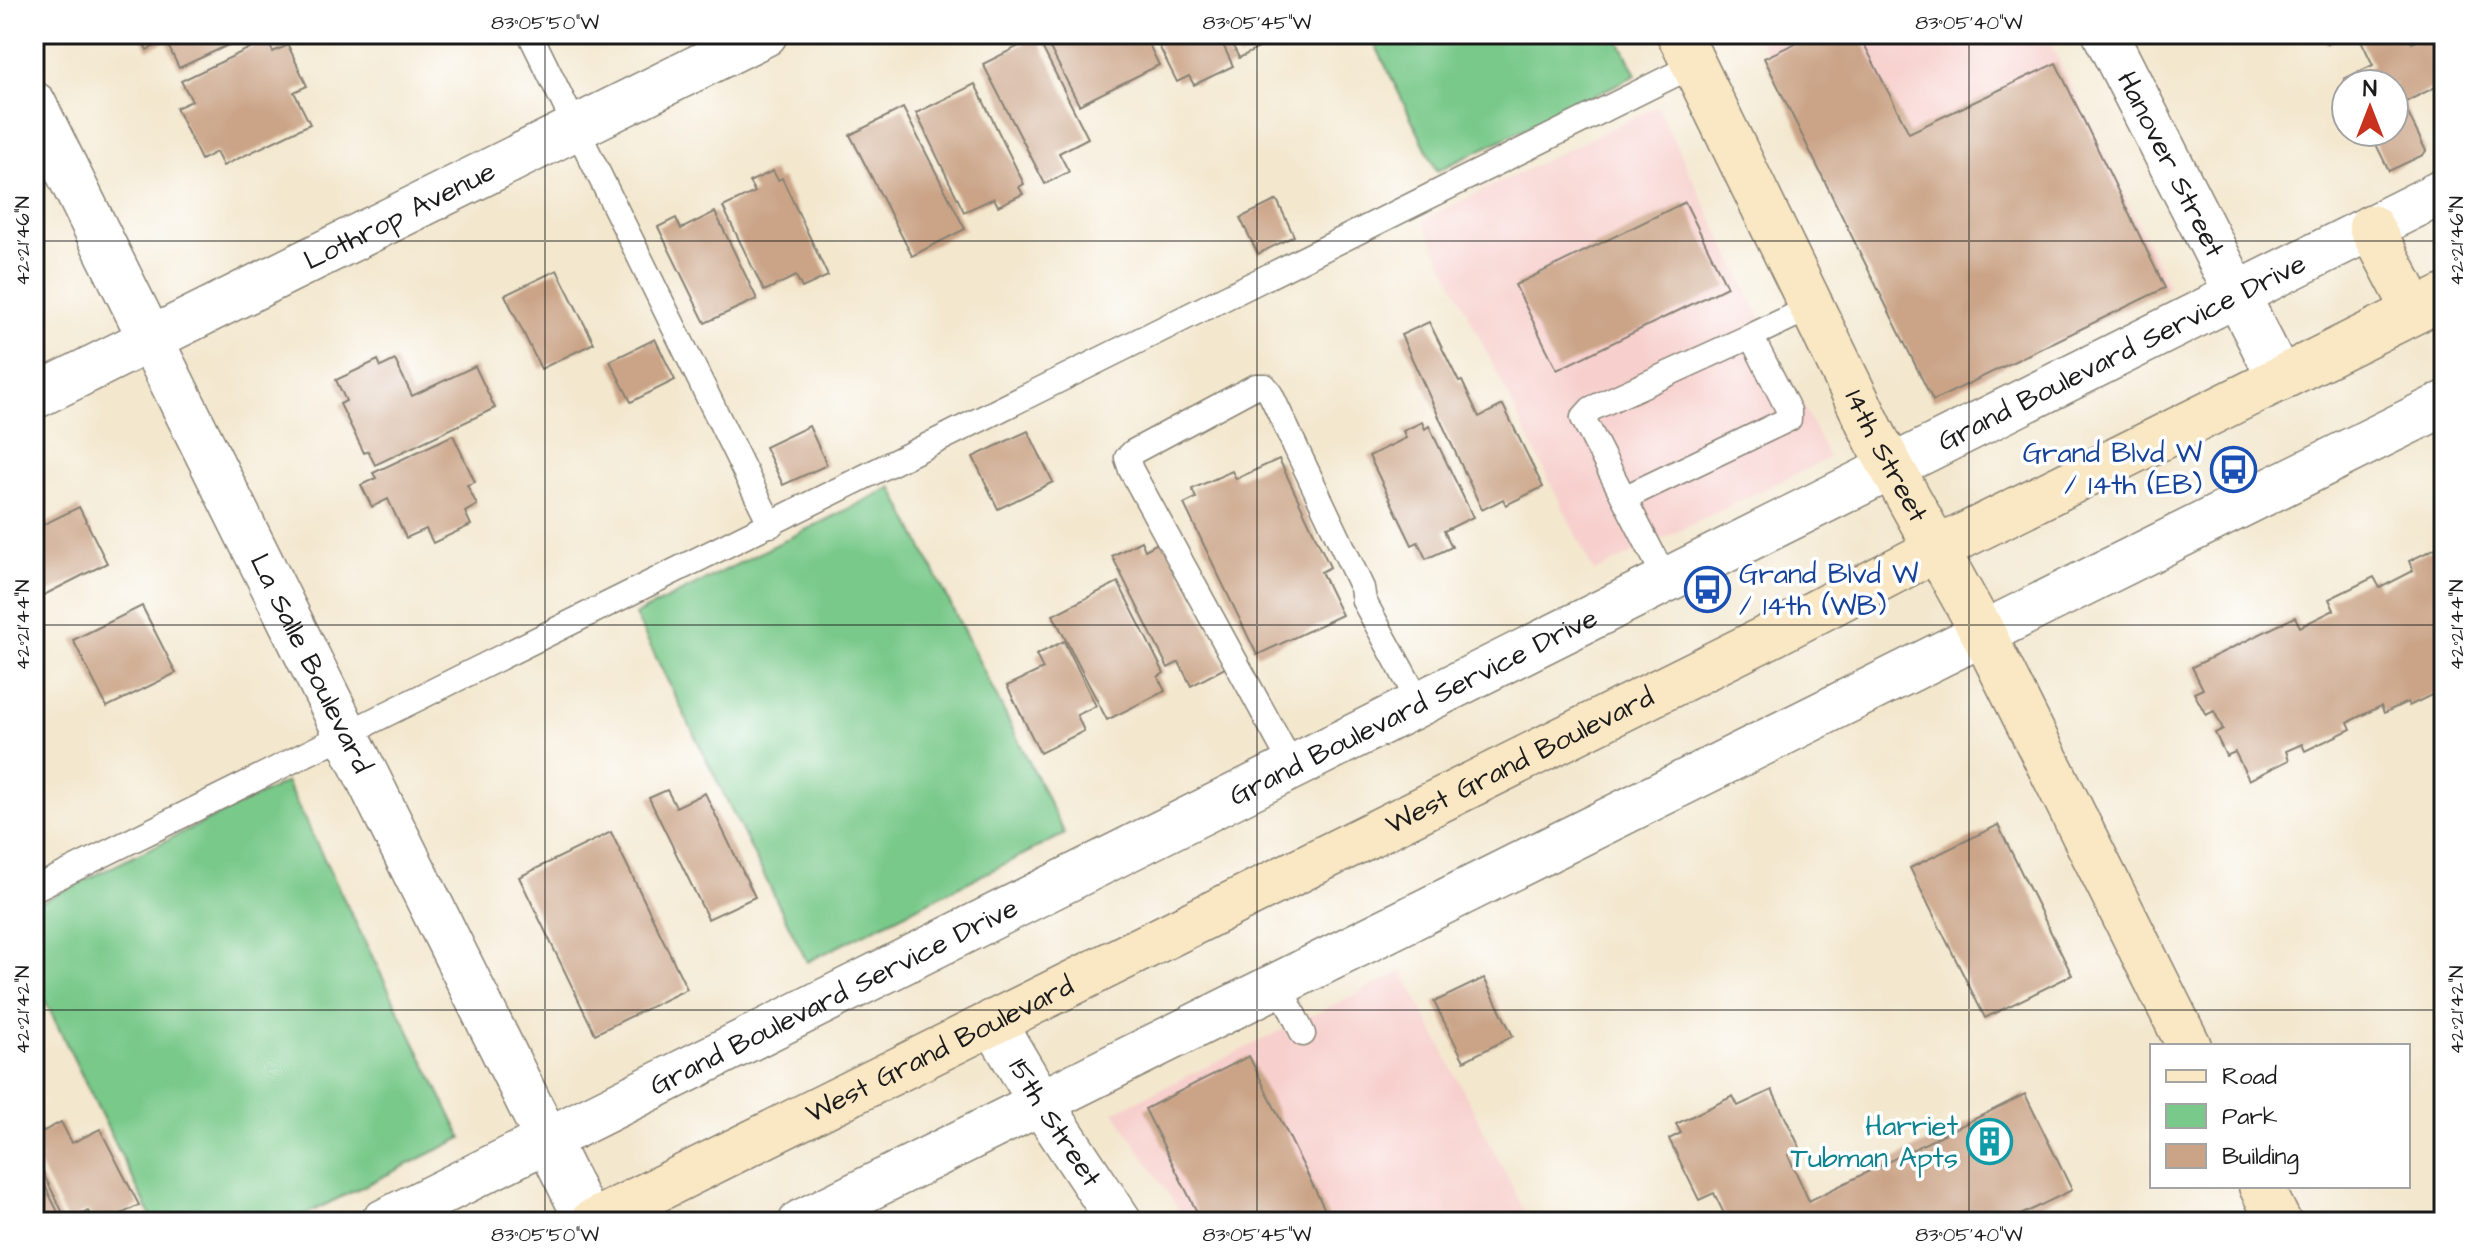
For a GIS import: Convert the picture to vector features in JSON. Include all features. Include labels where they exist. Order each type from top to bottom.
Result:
[{"type":"main road","name":"14th Street","points":[[1686,49],[1891,468],[1983,633],[2188,1044]]},
{"type":"main road","points":[[2371,227],[2430,304]]},
{"type":"main road","name":"West Grand Boulevard","points":[[590,1222],[1774,634],[1935,550],[2430,304]]},
{"type":"main road","points":[[2262,1188],[2279,1222]]},
{"type":"street","name":"Lothrop Avenue","points":[[34,397],[765,34]]},
{"type":"street","name":"Hanover Street","points":[[2105,34],[2280,379]]},
{"type":"street","name":"La Salle Boulevard","points":[[34,104],[590,1222]]},
{"type":"street","name":"Grand Boulevard Service Drive","points":[[383,1222],[2444,191]]},
{"type":"street","points":[[801,1222],[2444,404]]},
{"type":"street","name":"15th Street","points":[[993,1022],[1041,1103],[1120,1222]]},
{"type":"lane","points":[[530,34],[771,525]]},
{"type":"lane","points":[[34,889],[771,525],[1686,49]]},
{"type":"lane","points":[[1666,580],[1583,418],[1591,409],[1812,307]]},
{"type":"lane","points":[[1624,498],[1789,419],[1789,411],[1751,336]]},
{"type":"lane","points":[[1293,767],[1127,458],[1256,386],[1265,386],[1271,395],[1362,588],[1364,601],[1420,704]]},
{"type":"lane","points":[[1279,984],[1303,1034]]},
{"type":"shaded area","points":[[1757,34],[2046,34],[2169,287],[1936,400]]},
{"type":"shaded area","points":[[1657,106],[1829,458],[1594,572],[1422,220]]},
{"type":"shaded area","points":[[1403,971],[1530,1222],[1187,1222],[1114,1112]]},
{"type":"green space","points":[[1370,34],[1616,34],[1636,75],[1437,171]]},
{"type":"green space","points":[[892,487],[1065,834],[807,962],[635,615]]},
{"type":"green space","points":[[286,782],[462,1138],[290,1222],[154,1222],[34,978],[34,905]]},
{"type":"building","points":[[139,34],[252,34],[179,68],[166,41],[147,50]]},
{"type":"building","points":[[1074,34],[1144,34],[1159,65],[1079,105],[1049,46]]},
{"type":"building","points":[[1153,34],[1218,34],[1233,66],[1194,85],[1189,76],[1177,82]]},
{"type":"building","points":[[1227,34],[1287,34],[1239,58]]},
{"type":"building","points":[[1815,34],[1859,34],[1909,133],[2056,63],[2165,288],[1933,401],[1764,58]]},
{"type":"building","points":[[2322,34],[2348,34],[2327,44]]},
{"type":"building","points":[[2358,34],[2408,34],[2412,43],[2432,34],[2444,34],[2444,83],[2410,100],[2410,68],[2367,68],[2373,65]]},
{"type":"building","points":[[1037,37],[1088,138],[1059,153],[1069,172],[1045,184],[983,64]]},
{"type":"building","points":[[267,40],[273,52],[288,45],[307,86],[294,92],[310,124],[223,166],[216,152],[201,160],[176,108],[192,101],[181,81]]},
{"type":"building","points":[[975,84],[1024,184],[1019,187],[1023,194],[998,206],[994,198],[964,212],[916,113]]},
{"type":"building","points":[[903,108],[965,229],[912,256],[850,135]]},
{"type":"building","points":[[2410,118],[2426,151],[2389,171],[2378,148],[2410,148]]},
{"type":"building","points":[[773,171],[778,180],[782,178],[828,276],[802,288],[796,276],[764,291],[723,207],[755,192],[749,182]]},
{"type":"building","points":[[1277,200],[1294,236],[1258,254],[1240,218]]},
{"type":"building","points":[[1685,202],[1727,287],[1557,370],[1515,285]]},
{"type":"building","points":[[715,212],[757,299],[705,323],[658,227],[676,218],[681,229]]},
{"type":"building","points":[[557,270],[594,343],[541,369],[505,295]]},
{"type":"building","points":[[1429,322],[1479,417],[1503,405],[1543,487],[1506,505],[1503,499],[1482,510],[1401,335]]},
{"type":"building","points":[[655,339],[675,380],[631,402],[610,361]]},
{"type":"building","points":[[378,360],[381,367],[395,360],[412,396],[475,366],[495,408],[375,465],[368,451],[364,453],[340,404],[346,401],[336,380]]},
{"type":"building","points":[[1422,422],[1425,429],[1429,426],[1473,517],[1444,531],[1452,547],[1426,559],[1418,542],[1412,545],[1369,456],[1406,438],[1403,431]]},
{"type":"building","points":[[809,426],[827,465],[783,485],[765,447]]},
{"type":"building","points":[[1028,431],[1053,482],[998,509],[973,457]]},
{"type":"building","points":[[453,435],[475,482],[467,485],[477,505],[465,512],[471,525],[433,543],[426,529],[406,538],[388,499],[372,507],[361,485],[376,478],[373,473]]},
{"type":"building","points":[[1279,459],[1330,567],[1321,572],[1342,615],[1257,655],[1184,504],[1196,498],[1192,489],[1232,471],[1236,479]]},
{"type":"building","points":[[79,507],[107,563],[34,600],[34,529]]},
{"type":"building","points":[[1165,539],[1225,668],[1191,686],[1179,662],[1168,668],[1112,556],[1141,541],[1145,550]]},
{"type":"building","points":[[2444,544],[2444,689],[2409,706],[2407,702],[2384,713],[2381,706],[2348,722],[2351,729],[2305,751],[2302,744],[2286,751],[2289,760],[2249,780],[2235,752],[2226,756],[2215,733],[2223,729],[2214,711],[2206,715],[2194,693],[2203,689],[2192,667],[2295,617],[2300,627],[2334,610],[2329,599],[2374,577],[2380,588],[2413,571],[2409,561]]},
{"type":"building","points":[[1118,582],[1164,673],[1158,677],[1165,691],[1107,720],[1053,615]]},
{"type":"building","points":[[142,606],[176,673],[107,707],[73,640]]},
{"type":"building","points":[[1064,641],[1096,706],[1077,715],[1084,731],[1040,753],[1007,686],[1043,669],[1036,655]]},
{"type":"building","points":[[667,790],[676,807],[705,793],[755,897],[708,919],[649,798]]},
{"type":"building","points":[[1998,825],[2072,975],[1985,1018],[1910,868]]},
{"type":"building","points":[[611,832],[687,989],[595,1034],[519,877]]},
{"type":"building","points":[[1484,978],[1513,1036],[1464,1061],[1434,1002]]},
{"type":"building","points":[[1249,1056],[1331,1222],[1202,1222],[1145,1109]]},
{"type":"building","name":"Harriet Tubman Apts","points":[[1772,1090],[1801,1150],[1788,1155],[1809,1201],[2025,1094],[2072,1190],[2006,1222],[1728,1222],[1714,1193],[1699,1200],[1669,1139],[1681,1133],[1676,1124],[1733,1096],[1738,1106]]},
{"type":"building","points":[[61,1122],[72,1143],[100,1129],[139,1205],[106,1222],[94,1222],[88,1211],[67,1221],[37,1161],[41,1159],[34,1145],[34,1136]]},
{"type":"building","points":[[34,1164],[63,1222],[34,1222]]},
{"type":"place","name":"Grand Blvd W / 14th (EB)","points":[[2233,469]]},
{"type":"place","name":"Grand Blvd W / 14th (WB)","points":[[1708,590]]},
{"type":"place","name":"Harriet Tubman Apts","points":[[1989,1142]]}]
